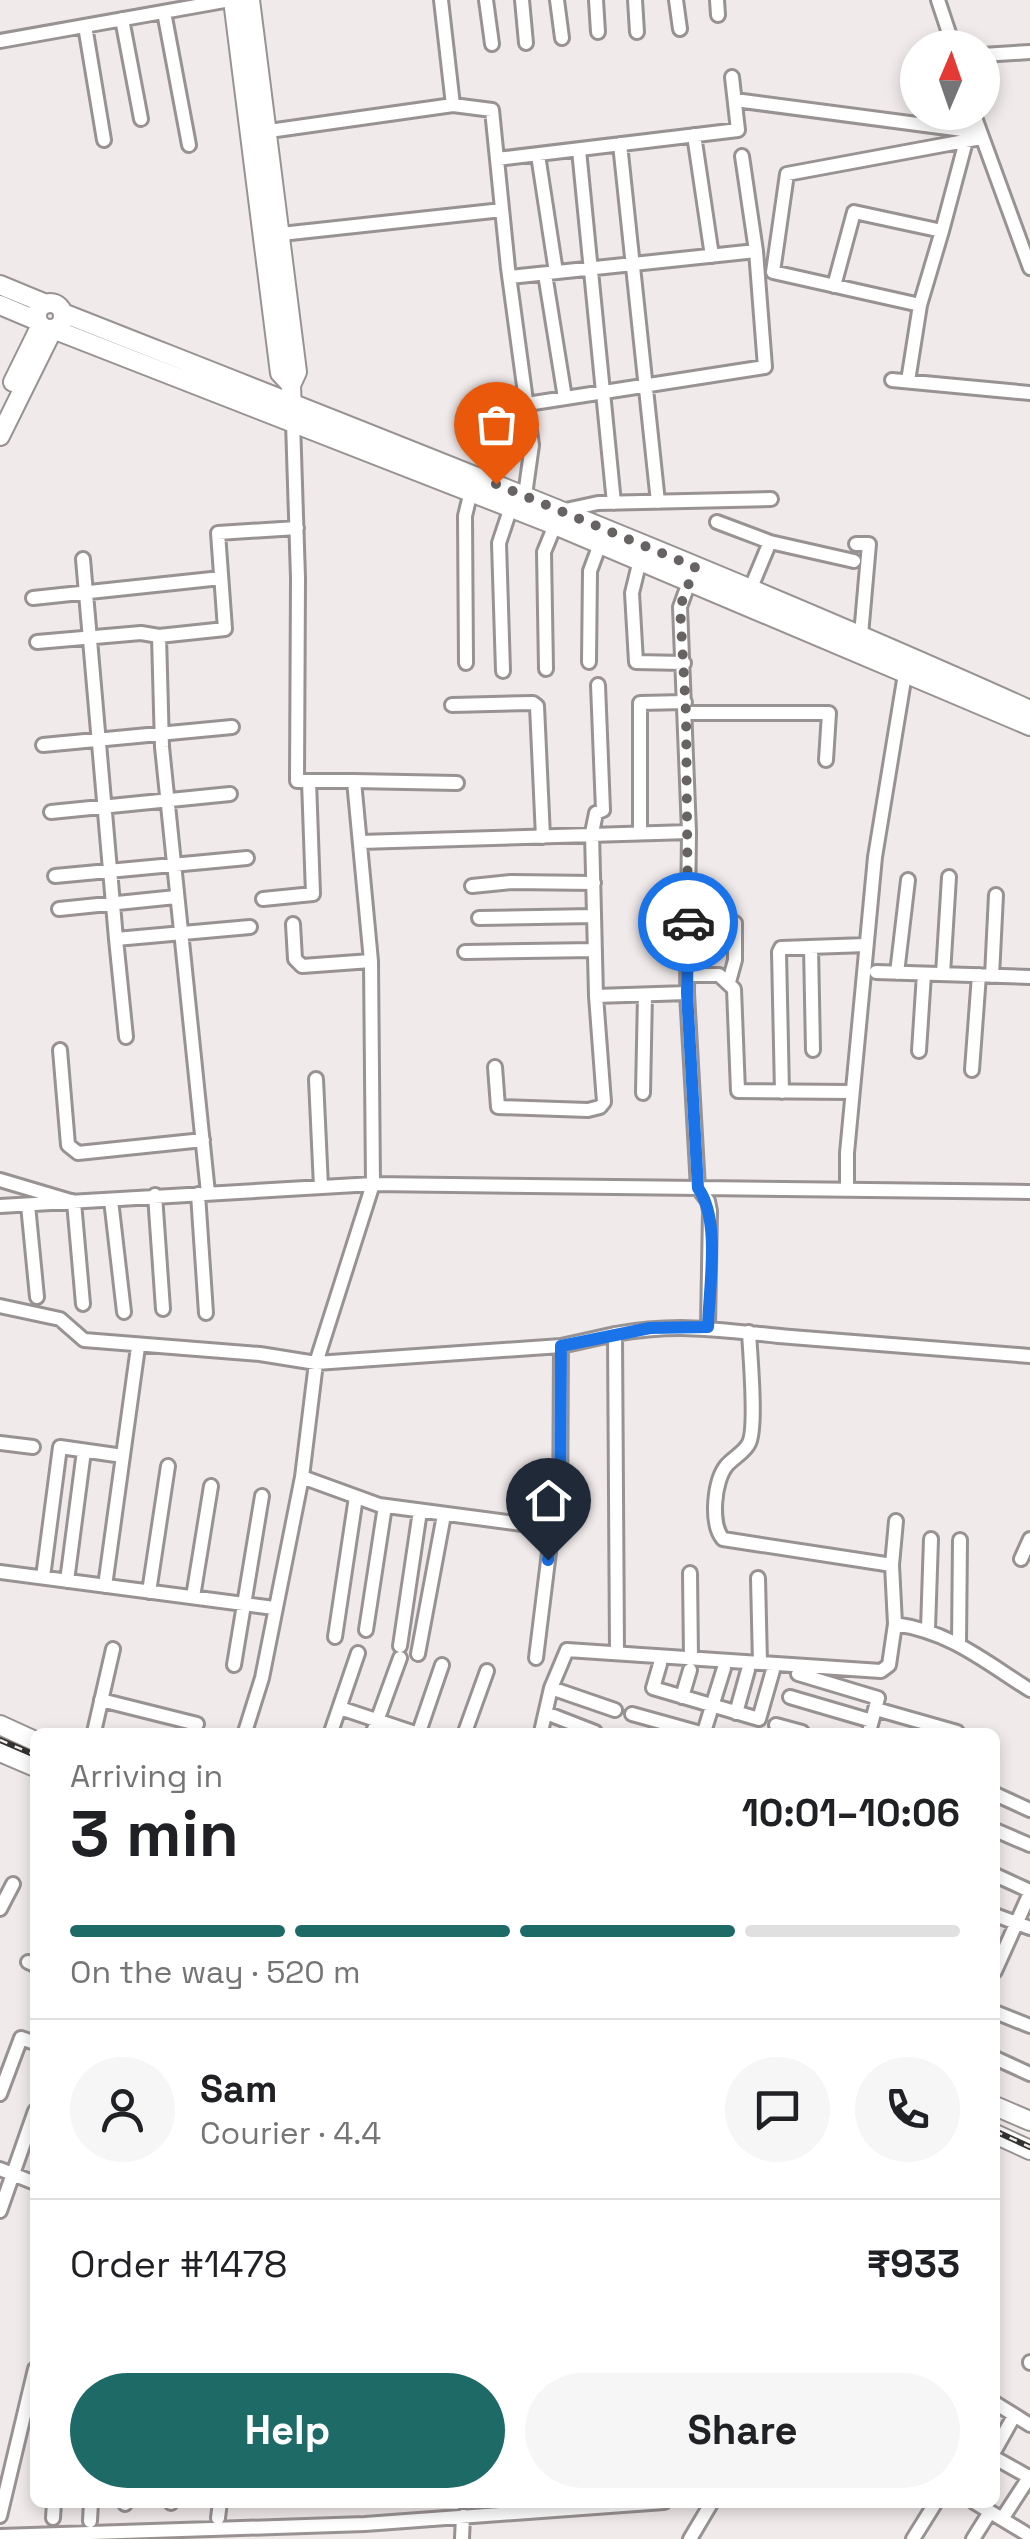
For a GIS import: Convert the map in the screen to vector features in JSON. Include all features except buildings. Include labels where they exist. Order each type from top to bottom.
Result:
[{"type":"street","points":[[0,41],[231,0],[260,132]]},
{"type":"street","points":[[250,0],[273,235],[297,372],[292,403],[297,528],[298,781],[457,783]]},
{"type":"street","points":[[441,0],[453,105]]},
{"type":"street","points":[[486,0],[492,44]]},
{"type":"street","points":[[522,0],[526,44]]},
{"type":"street","points":[[557,0],[562,38]]},
{"type":"street","points":[[596,0],[598,32]]},
{"type":"street","points":[[635,0],[637,32]]},
{"type":"street","points":[[676,0],[680,29]]},
{"type":"street","points":[[717,0],[718,15]]},
{"type":"street","points":[[938,0],[948,30]]},
{"type":"street","points":[[164,12],[188,145]]},
{"type":"street","points":[[122,19],[141,119]]},
{"type":"street","points":[[85,26],[104,140]]},
{"type":"street","points":[[1000,54],[1030,52]]},
{"type":"street","points":[[497,160],[738,130],[732,78]]},
{"type":"street","points":[[735,100],[975,137]]},
{"type":"street","points":[[260,132],[453,105],[492,110],[532,445],[518,501],[500,543],[503,670]]},
{"type":"street","points":[[974,130],[1030,268]]},
{"type":"street","points":[[694,135],[712,256]]},
{"type":"street","points":[[908,381],[920,305],[975,137]]},
{"type":"street","points":[[920,305],[773,272],[787,174],[975,137]]},
{"type":"street","points":[[620,144],[658,502]]},
{"type":"street","points":[[579,150],[614,503]]},
{"type":"street","points":[[538,155],[565,398]]},
{"type":"street","points":[[527,404],[766,367],[756,251],[742,156]]},
{"type":"street","points":[[273,235],[502,210]]},
{"type":"street","points":[[834,286],[854,212],[942,231]]},
{"type":"street","points":[[510,278],[756,251]]},
{"type":"street","points":[[0,285],[44,320],[60,325],[63,312],[292,403],[908,664],[1030,710]]},
{"type":"street","points":[[0,305],[292,403],[471,491],[518,501]]},
{"type":"street","points":[[0,410],[44,320]]},
{"type":"street","points":[[0,436],[44,320]]},
{"type":"street","points":[[892,380],[1030,393]]},
{"type":"street","points":[[466,663],[465,516],[471,491]]},
{"type":"street","points":[[558,518],[614,503],[771,499]]},
{"type":"street","points":[[558,518],[600,544],[640,560],[750,590],[860,635],[1030,726]]},
{"type":"street","points":[[546,668],[544,552],[558,518]]},
{"type":"street","points":[[716,522],[770,542],[854,562]]},
{"type":"street","points":[[37,642],[225,629],[218,533],[297,528]]},
{"type":"street","points":[[750,590],[770,542]]},
{"type":"street","points":[[590,662],[590,571],[600,544]]},
{"type":"street","points":[[856,544],[868,544],[860,635]]},
{"type":"street","points":[[83,560],[126,1038]]},
{"type":"street","points":[[640,560],[632,593],[636,662],[684,663]]},
{"type":"street","points":[[692,573],[680,607],[689,832],[687,993],[698,1188],[708,1201],[710,1212],[708,1327]]},
{"type":"street","points":[[33,598],[221,578]]},
{"type":"street","points":[[158,636],[176,897],[203,1140],[206,1313]]},
{"type":"street","points":[[847,1190],[852,1092],[875,857],[908,664]]},
{"type":"street","points":[[495,1067],[498,1107],[588,1110],[600,1108],[604,1102],[596,996],[592,834],[596,812],[603,810],[598,685]]},
{"type":"street","points":[[640,832],[640,703],[829,714],[826,760]]},
{"type":"street","points":[[452,706],[538,706],[543,837]]},
{"type":"street","points":[[43,745],[232,727]]},
{"type":"street","points":[[264,898],[313,894],[308,781]]},
{"type":"street","points":[[246,1728],[262,1678],[302,1477],[316,1363],[373,1184],[370,961],[354,782]]},
{"type":"street","points":[[51,812],[230,794]]},
{"type":"street","points":[[360,842],[689,832]]},
{"type":"street","points":[[54,876],[247,858]]},
{"type":"street","points":[[944,974],[948,877]]},
{"type":"street","points":[[897,973],[908,880]]},
{"type":"street","points":[[472,886],[511,882],[594,883]]},
{"type":"street","points":[[972,1070],[996,896]]},
{"type":"street","points":[[58,909],[176,897]]},
{"type":"street","points":[[480,918],[594,916]]},
{"type":"street","points":[[729,982],[735,960],[735,922]]},
{"type":"street","points":[[293,924],[295,959],[302,966],[370,961]]},
{"type":"street","points":[[116,938],[250,926]]},
{"type":"street","points":[[782,1092],[781,948],[866,945]]},
{"type":"street","points":[[811,947],[813,1050]]},
{"type":"street","points":[[465,952],[595,950]]},
{"type":"street","points":[[876,972],[1030,977]]},
{"type":"street","points":[[920,1050],[924,974]]},
{"type":"street","points":[[688,975],[719,975],[734,989],[738,1091],[852,1092]]},
{"type":"street","points":[[596,996],[687,993]]},
{"type":"street","points":[[643,1093],[644,994]]},
{"type":"street","points":[[60,1050],[68,1145],[72,1150],[78,1153],[203,1140]]},
{"type":"street","points":[[316,1078],[321,1187]]},
{"type":"street","points":[[0,1180],[74,1202]]},
{"type":"street","points":[[0,1206],[373,1184],[1030,1192]]},
{"type":"street","points":[[155,1195],[163,1309]]},
{"type":"street","points":[[112,1200],[124,1312]]},
{"type":"street","points":[[74,1202],[83,1304]]},
{"type":"street","points":[[28,1205],[36,1298]]},
{"type":"street","points":[[0,1306],[60,1319],[84,1340],[260,1354],[316,1363],[561,1346],[650,1328],[708,1327],[1030,1356]]},
{"type":"street","points":[[750,1332],[752,1427],[749,1444],[723,1469],[714,1512],[716,1530],[724,1539],[892,1566]]},
{"type":"street","points":[[615,1334],[616,1652]]},
{"type":"street","points":[[105,1586],[138,1346]]},
{"type":"street","points":[[302,1477],[385,1506],[560,1528],[561,1346]]},
{"type":"street","points":[[0,1443],[33,1447]]},
{"type":"street","points":[[43,1578],[60,1447],[122,1456]]},
{"type":"street","points":[[67,1581],[84,1451]]},
{"type":"street","points":[[149,1592],[168,1466]]},
{"type":"street","points":[[193,1598],[211,1486]]},
{"type":"street","points":[[234,1665],[262,1496]]},
{"type":"street","points":[[335,1637],[356,1497]]},
{"type":"street","points":[[366,1630],[385,1506]]},
{"type":"street","points":[[340,1708],[375,1727],[400,1652],[420,1512]]},
{"type":"street","points":[[418,1654],[444,1515]]},
{"type":"street","points":[[541,1728],[566,1650],[616,1652],[690,1664],[881,1671],[888,1664],[895,1624],[892,1566],[896,1521]]},
{"type":"street","points":[[536,1658],[552,1528]]},
{"type":"street","points":[[928,1629],[931,1539]]},
{"type":"street","points":[[959,1644],[960,1540]]},
{"type":"street","points":[[1021,1560],[1030,1540]]},
{"type":"street","points":[[0,1572],[274,1608]]},
{"type":"street","points":[[682,1697],[690,1664],[690,1573]]},
{"type":"street","points":[[660,1664],[652,1688],[759,1719],[758,1578]]},
{"type":"street","points":[[895,1624],[928,1629],[959,1644],[1030,1690]]},
{"type":"street","points":[[95,1728],[113,1649]]},
{"type":"street","points":[[332,1728],[358,1653]]},
{"type":"street","points":[[417,1728],[442,1665]]},
{"type":"street","points":[[703,1728],[724,1668]]},
{"type":"street","points":[[736,1713],[760,1668]]},
{"type":"street","points":[[467,1728],[488,1671]]},
{"type":"street","points":[[798,1674],[878,1698],[872,1721]]},
{"type":"street","points":[[551,1688],[615,1710]]},
{"type":"street","points":[[790,1698],[872,1721],[926,1728]]},
{"type":"street","points":[[101,1700],[197,1724]]},
{"type":"street","points":[[546,1713],[585,1728]]},
{"type":"street","points":[[632,1714],[686,1728]]},
{"type":"street","points":[[776,1725],[787,1728]]},
{"type":"street","points":[[8,1728],[2,1757],[30,1765]]},
{"type":"street","points":[[1000,1796],[1030,1810]]},
{"type":"street","points":[[1000,1832],[1030,1845]]},
{"type":"street","points":[[1000,1877],[1030,1892],[1024,1926],[1000,1964]]},
{"type":"street","points":[[0,1908],[13,1884]]},
{"type":"street","points":[[1000,1917],[1024,1926]]},
{"type":"street","points":[[1000,2014],[1030,2026]]},
{"type":"street","points":[[0,2094],[21,2038],[30,2041]]},
{"type":"street","points":[[1000,2060],[1030,2074]]},
{"type":"street","points":[[1000,2108],[1030,2121]]},
{"type":"street","points":[[0,2212],[6,2172],[30,2121]]},
{"type":"street","points":[[1000,2136],[1030,2150]]},
{"type":"street","points":[[6,2172],[30,2180]]},
{"type":"street","points":[[1000,2406],[1030,2426]]},
{"type":"street","points":[[0,2516],[30,2413]]},
{"type":"street","points":[[1000,2444],[1014,2416]]},
{"type":"street","points":[[972,2539],[1030,2476],[1000,2457]]},
{"type":"street","points":[[52,2518],[53,2508]]},
{"type":"street","points":[[218,2518],[219,2508]]},
{"type":"street","points":[[6,2537],[88,2531],[128,2535],[327,2532],[469,2511],[523,2508]]},
{"type":"street","points":[[690,2539],[708,2508]]},
{"type":"street","points":[[912,2539],[932,2508]]},
{"type":"street","points":[[983,2508],[1030,2536]]},
{"type":"street","points":[[462,2539],[469,2511]]},
{"type":"street","points":[[365,2524],[366,2539]]},
{"type":"railway","points":[[0,1740],[30,1753]]},
{"type":"railway","points":[[1000,2133],[1030,2147]]},
{"type":"way so far","points":[[496,484],[695,567],[680,607],[686,713],[688,922]]},
{"type":"route","points":[[548,1560],[552,1528],[560,1528],[561,1346],[650,1328],[708,1327],[711,1230],[708,1201],[698,1188],[687,993],[688,922]]}]
